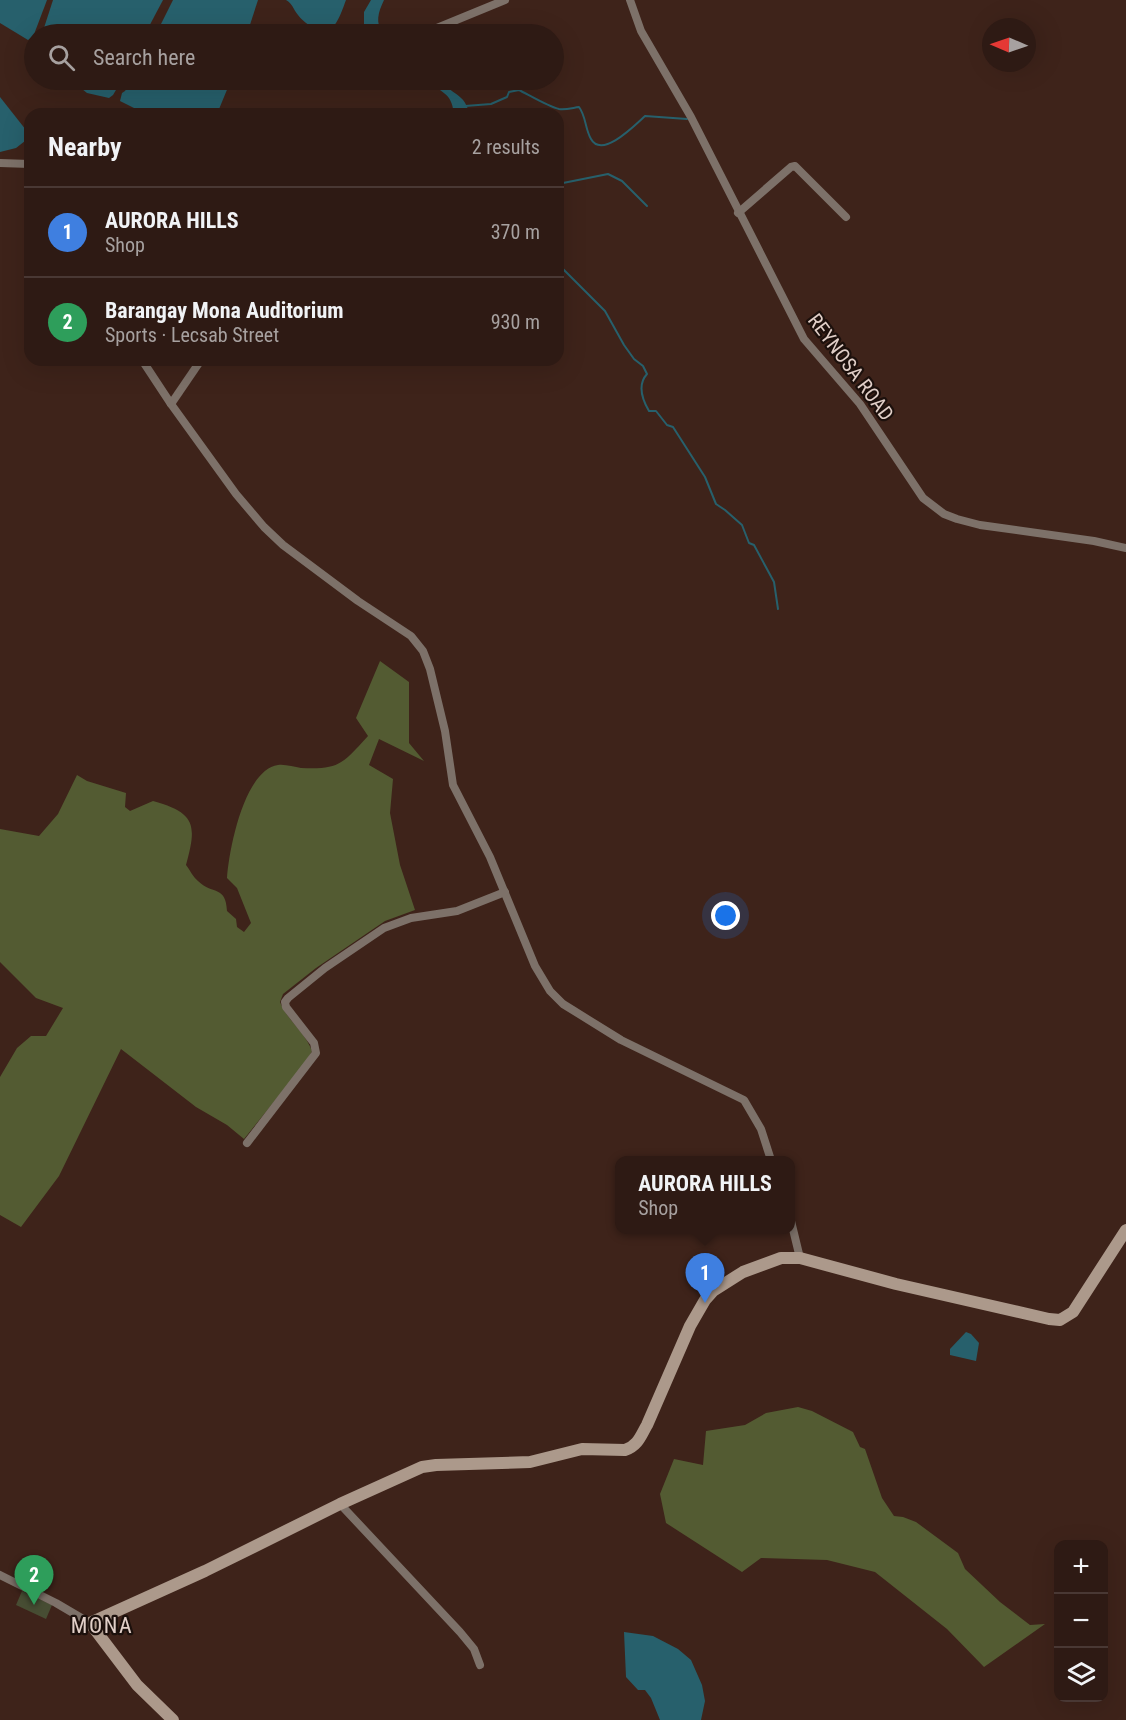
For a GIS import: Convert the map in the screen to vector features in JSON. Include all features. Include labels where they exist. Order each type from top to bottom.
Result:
[{"type":"street","points":[[447,24],[505,0]]},
{"type":"street","name":"REYNOSA ROAD","points":[[630,0],[641,31],[691,117],[804,339],[860,404],[917,490],[933,507],[957,519],[980,525],[1094,541],[1126,548]]},
{"type":"street","points":[[0,163],[24,164]]},
{"type":"street","points":[[738,213],[795,166],[846,217]]},
{"type":"street","points":[[146,366],[236,494],[264,527],[283,545],[358,601],[411,636],[418,644],[430,669],[445,731],[453,785],[490,857],[542,979],[563,1004],[621,1041],[744,1100],[760,1129],[769,1156]]},
{"type":"street","points":[[171,404],[197,366]]},
{"type":"street","points":[[247,1143],[316,1053],[314,1043],[286,1007],[285,1002],[288,998],[325,968],[384,928],[417,917],[457,911],[505,892]]},
{"type":"street","points":[[90,1623],[205,1571],[340,1504],[415,1470],[429,1466],[515,1464],[582,1449],[626,1450],[632,1448],[647,1425],[690,1326],[705,1300],[713,1291],[743,1272],[781,1258],[800,1258],[896,1284],[1060,1320],[1074,1312],[1126,1230]]},
{"type":"street","points":[[794,1234],[800,1258]]},
{"type":"street","points":[[340,1504],[460,1632],[474,1649],[480,1665]]},
{"type":"street","points":[[0,1575],[90,1623],[137,1685],[173,1720]]},
{"type":"green space","points":[[380,661],[409,682],[409,743],[424,761],[379,739],[369,765],[393,779],[390,813],[400,865],[415,910],[385,921],[316,968],[283,994],[280,1002],[283,1008],[312,1051],[306,1062],[244,1139],[227,1125],[196,1107],[121,1049],[59,1176],[21,1227],[0,1215],[0,1077],[17,1048],[31,1036],[46,1036],[63,1008],[36,998],[0,962],[0,829],[39,836],[58,814],[77,775],[87,781],[126,793],[125,807],[130,811],[153,801],[178,810],[190,822],[192,830],[186,865],[198,881],[224,897],[227,911],[236,919],[237,927],[244,932],[251,923],[237,888],[227,878],[235,831],[247,796],[266,770],[278,765],[324,768],[340,763],[352,753],[368,736],[356,718]]},
{"type":"green space","points":[[798,1407],[812,1411],[853,1432],[860,1447],[865,1449],[882,1498],[894,1516],[916,1522],[958,1553],[965,1569],[1000,1602],[1030,1625],[1045,1624],[984,1667],[947,1629],[875,1572],[827,1560],[761,1558],[742,1572],[666,1523],[660,1494],[674,1459],[703,1465],[706,1431],[745,1425],[766,1413]]},
{"type":"green space","points":[[22,1591],[52,1605],[46,1619],[16,1605]]},
{"type":"water","points":[[0,0],[47,0],[38,24],[24,24],[24,38],[0,23]]},
{"type":"water","points":[[53,0],[163,0],[150,24],[45,24]]},
{"type":"water","points":[[173,0],[258,0],[250,24],[161,24]]},
{"type":"water","points":[[286,0],[346,0],[335,24],[308,24]]},
{"type":"water","points":[[371,0],[384,0],[378,17],[379,24],[364,24],[364,12]]},
{"type":"water","points":[[83,90],[116,90],[109,98]]},
{"type":"water","points":[[227,90],[219,108],[134,108],[120,101],[125,91]]},
{"type":"water","points":[[441,90],[451,90],[465,102],[467,108],[453,108],[448,96]]},
{"type":"water","points":[[0,97],[24,127],[24,142],[16,148],[0,152]]},
{"type":"water","points":[[966,1332],[979,1343],[976,1361],[950,1355],[950,1349]]},
{"type":"water","points":[[624,1632],[653,1636],[678,1649],[691,1660],[702,1685],[705,1701],[701,1720],[660,1720],[645,1690],[638,1690],[626,1677]]},
{"type":"waterway","points":[[465,106],[491,104],[507,97],[509,92],[519,90]]},
{"type":"waterway","points":[[519,90],[557,108]]},
{"type":"waterway","points":[[564,109],[579,107],[591,139],[596,144],[603,145],[626,133],[645,116],[687,119]]},
{"type":"waterway","points":[[564,183],[608,174],[622,181],[647,206]]},
{"type":"waterway","points":[[564,270],[605,311],[624,345],[634,359],[643,366],[647,374],[641,387],[644,402],[649,411],[656,411],[667,425],[673,427],[705,477],[716,504],[742,525],[749,543],[754,545],[774,582],[778,609]]},
{"type":"place","name":"AURORA HILLS","points":[[705,1303]]},
{"type":"place","name":"Barangay Mona Auditorium","points":[[34,1605]]},
{"type":"district","name":"MONA","points":[[102,1625]]}]
